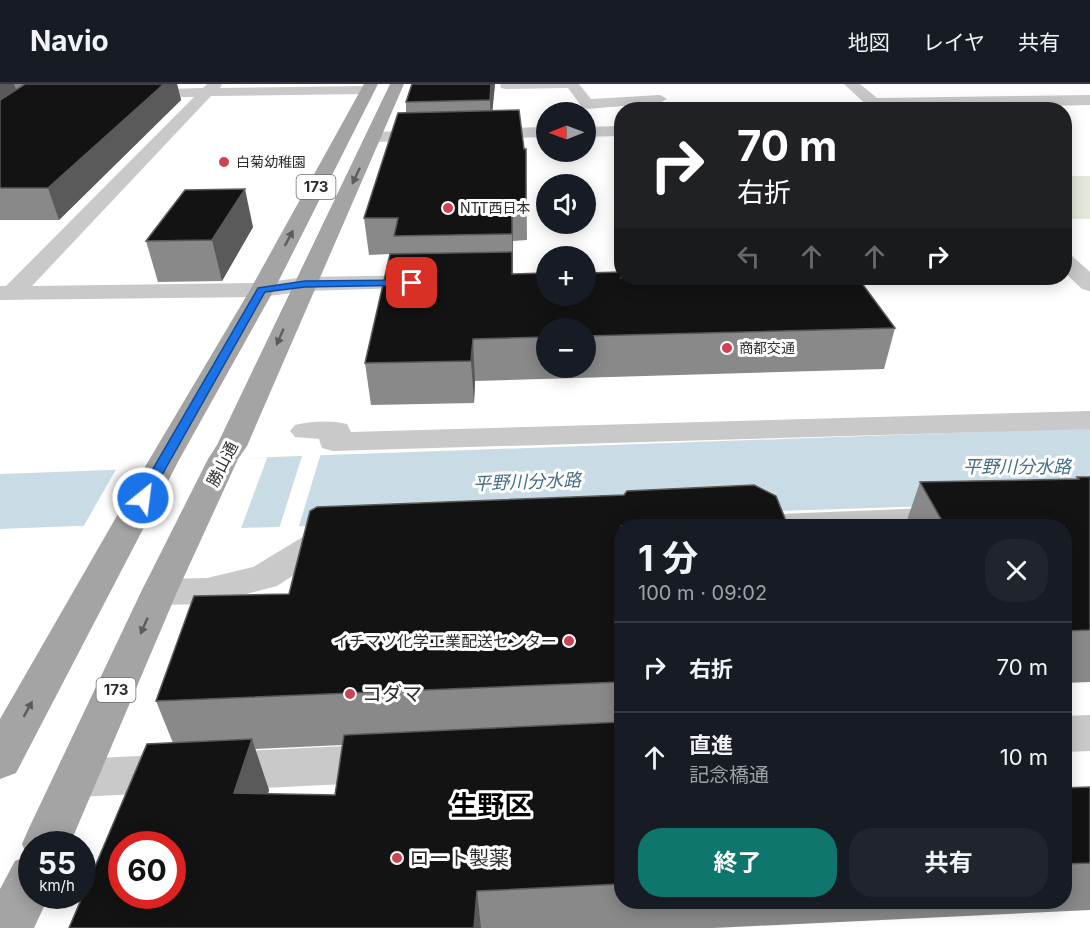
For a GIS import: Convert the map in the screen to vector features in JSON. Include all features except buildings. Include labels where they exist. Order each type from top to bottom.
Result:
[{"type":"main road","name":"勝山通","points":[[52,831],[159,592],[223,459],[232,446],[397,84]]},
{"type":"main road","name":"173","points":[[0,760],[164,460],[262,290],[369,87]]},
{"type":"main road","points":[[8,928],[18,907]]},
{"type":"street","points":[[512,133],[506,85],[570,84],[587,104],[614,102]]},
{"type":"street","points":[[645,84],[663,102]]},
{"type":"street","points":[[851,84],[873,102]]},
{"type":"street","points":[[1069,84],[1090,98]]},
{"type":"street","points":[[117,93],[211,88],[369,87]]},
{"type":"street","points":[[6,293],[211,88]]},
{"type":"street","points":[[951,90],[968,101]]},
{"type":"street","points":[[950,102],[1090,98]]},
{"type":"street","points":[[616,102],[660,99]]},
{"type":"street","points":[[596,132],[614,131]]},
{"type":"street","points":[[374,137],[536,132]]},
{"type":"street","points":[[1072,266],[1090,284]]},
{"type":"street","points":[[6,293],[262,290],[305,284],[452,282]]},
{"type":"street","points":[[304,431],[337,430],[333,442],[1090,420]]},
{"type":"street","points":[[938,519],[984,517]]},
{"type":"street","points":[[159,592],[207,591],[264,577],[318,543],[376,540]]},
{"type":"street","points":[[1072,734],[1090,733]]},
{"type":"street","points":[[77,778],[421,762]]},
{"type":"shaded area","points":[[1072,176],[1090,176],[1090,219],[1072,219]]},
{"type":"water","name":"平野川分水路","points":[[1090,428],[1090,501],[243,528],[76,526],[0,529],[0,474],[111,470],[272,457]]},
{"type":"pier","points":[[303,453],[321,453],[298,529],[279,529]]},
{"type":"pier","points":[[267,458],[240,531],[82,529],[118,466],[211,459]]},
{"type":"place","name":"白菊幼稚園","points":[[224,162]]},
{"type":"place","name":"NTT西日本","points":[[448,208]]},
{"type":"place","name":"商都交通","points":[[727,348]]},
{"type":"place","name":"イチマツ化学工業配送センター","points":[[569,641]]},
{"type":"place","name":"コダマ","points":[[350,694]]},
{"type":"place","name":"ロート製薬","points":[[397,858]]},
{"type":"district","name":"生野区","points":[[491,806]]},
{"type":"route","points":[[143,498],[262,290],[305,284],[412,283]]}]
